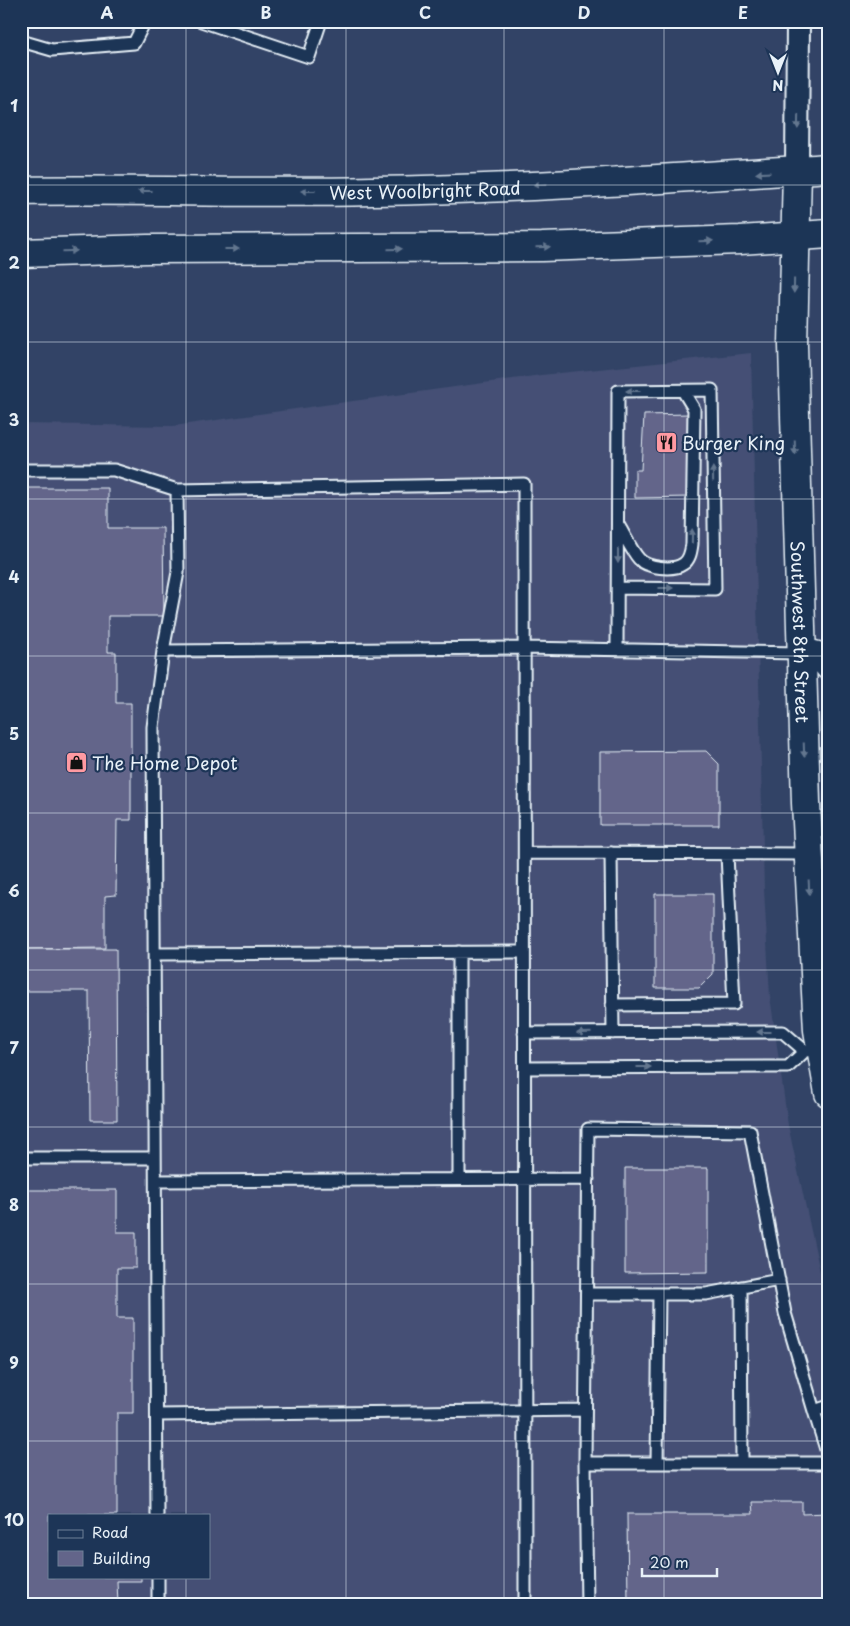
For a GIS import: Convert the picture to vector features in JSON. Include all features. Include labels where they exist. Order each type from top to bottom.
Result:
[{"type":"main road","name":"West Woolbright Road","points":[[22,191],[368,192],[476,189],[829,168]]},
{"type":"main road","name":"Southwest 8th Street","points":[[797,170],[792,345],[801,653],[808,854],[818,1049],[829,1093]]},
{"type":"main road","points":[[21,252],[147,249],[542,247],[829,234]]},
{"type":"main road","points":[[801,653],[816,655],[826,661],[829,666]]},
{"type":"street","points":[[797,170],[798,21]]},
{"type":"lane","points":[[21,41],[52,50],[134,43],[145,21]]},
{"type":"lane","points":[[202,21],[309,57],[320,21]]},
{"type":"lane","points":[[617,649],[618,391],[712,390],[715,588],[618,588]]},
{"type":"lane","points":[[618,524],[639,560],[651,566],[675,567],[684,564],[690,556],[692,544],[694,409],[683,391]]},
{"type":"lane","points":[[21,470],[114,470],[177,490],[524,484],[525,1605]]},
{"type":"lane","points":[[157,1514],[153,727],[163,650],[178,572],[177,490]]},
{"type":"lane","points":[[163,650],[523,648],[801,653]]},
{"type":"lane","points":[[525,853],[808,854]]},
{"type":"lane","points":[[611,853],[613,1033]]},
{"type":"lane","points":[[612,1005],[734,1004],[727,854]]},
{"type":"lane","points":[[459,952],[459,1178]]},
{"type":"lane","points":[[154,954],[524,952]]},
{"type":"lane","points":[[524,1034],[783,1032],[818,1049]]},
{"type":"lane","points":[[525,1068],[788,1067],[818,1049]]},
{"type":"lane","points":[[587,1605],[585,1462],[588,1129],[750,1131],[785,1313],[829,1459]]},
{"type":"lane","points":[[21,1158],[155,1158]]},
{"type":"lane","points":[[156,1181],[459,1178],[588,1179]]},
{"type":"lane","points":[[587,1294],[706,1294],[779,1280]]},
{"type":"lane","points":[[741,1287],[742,1462]]},
{"type":"lane","points":[[657,1462],[659,1294]]},
{"type":"lane","points":[[814,1410],[829,1406]]},
{"type":"lane","points":[[157,1415],[586,1410]]},
{"type":"lane","points":[[585,1462],[829,1462]]},
{"type":"lane","points":[[158,1578],[158,1605]]},
{"type":"shaded area","points":[[751,353],[764,889],[770,996],[788,1125],[829,1313],[829,1605],[21,1605],[21,424],[173,426],[541,375]]},
{"type":"building","name":"Burger King","points":[[689,414],[689,497],[635,498],[635,470],[641,470],[644,415]]},
{"type":"building","name":"The Home Depot","points":[[21,488],[108,488],[108,528],[163,528],[164,616],[108,616],[108,652],[116,652],[116,703],[131,703],[131,820],[117,820],[116,895],[105,896],[105,948],[21,949]]},
{"type":"building","points":[[706,751],[719,764],[719,825],[600,825],[600,752]]},
{"type":"building","points":[[655,894],[713,894],[713,974],[699,988],[655,988]]},
{"type":"building","points":[[21,949],[116,949],[117,1120],[90,1120],[89,991],[21,991]]},
{"type":"building","points":[[625,1168],[708,1168],[708,1272],[625,1273]]},
{"type":"building","points":[[21,1190],[117,1190],[117,1232],[136,1232],[136,1268],[117,1268],[117,1318],[133,1318],[133,1413],[117,1413],[117,1514],[48,1514],[48,1578],[141,1578],[141,1581],[117,1581],[118,1605],[21,1605]]},
{"type":"building","points":[[752,1502],[802,1502],[802,1514],[829,1513],[829,1605],[628,1605],[627,1514],[753,1514]]},
{"type":"place","name":"Burger King","points":[[666,442]]},
{"type":"place","name":"The Home Depot","points":[[76,762]]}]
